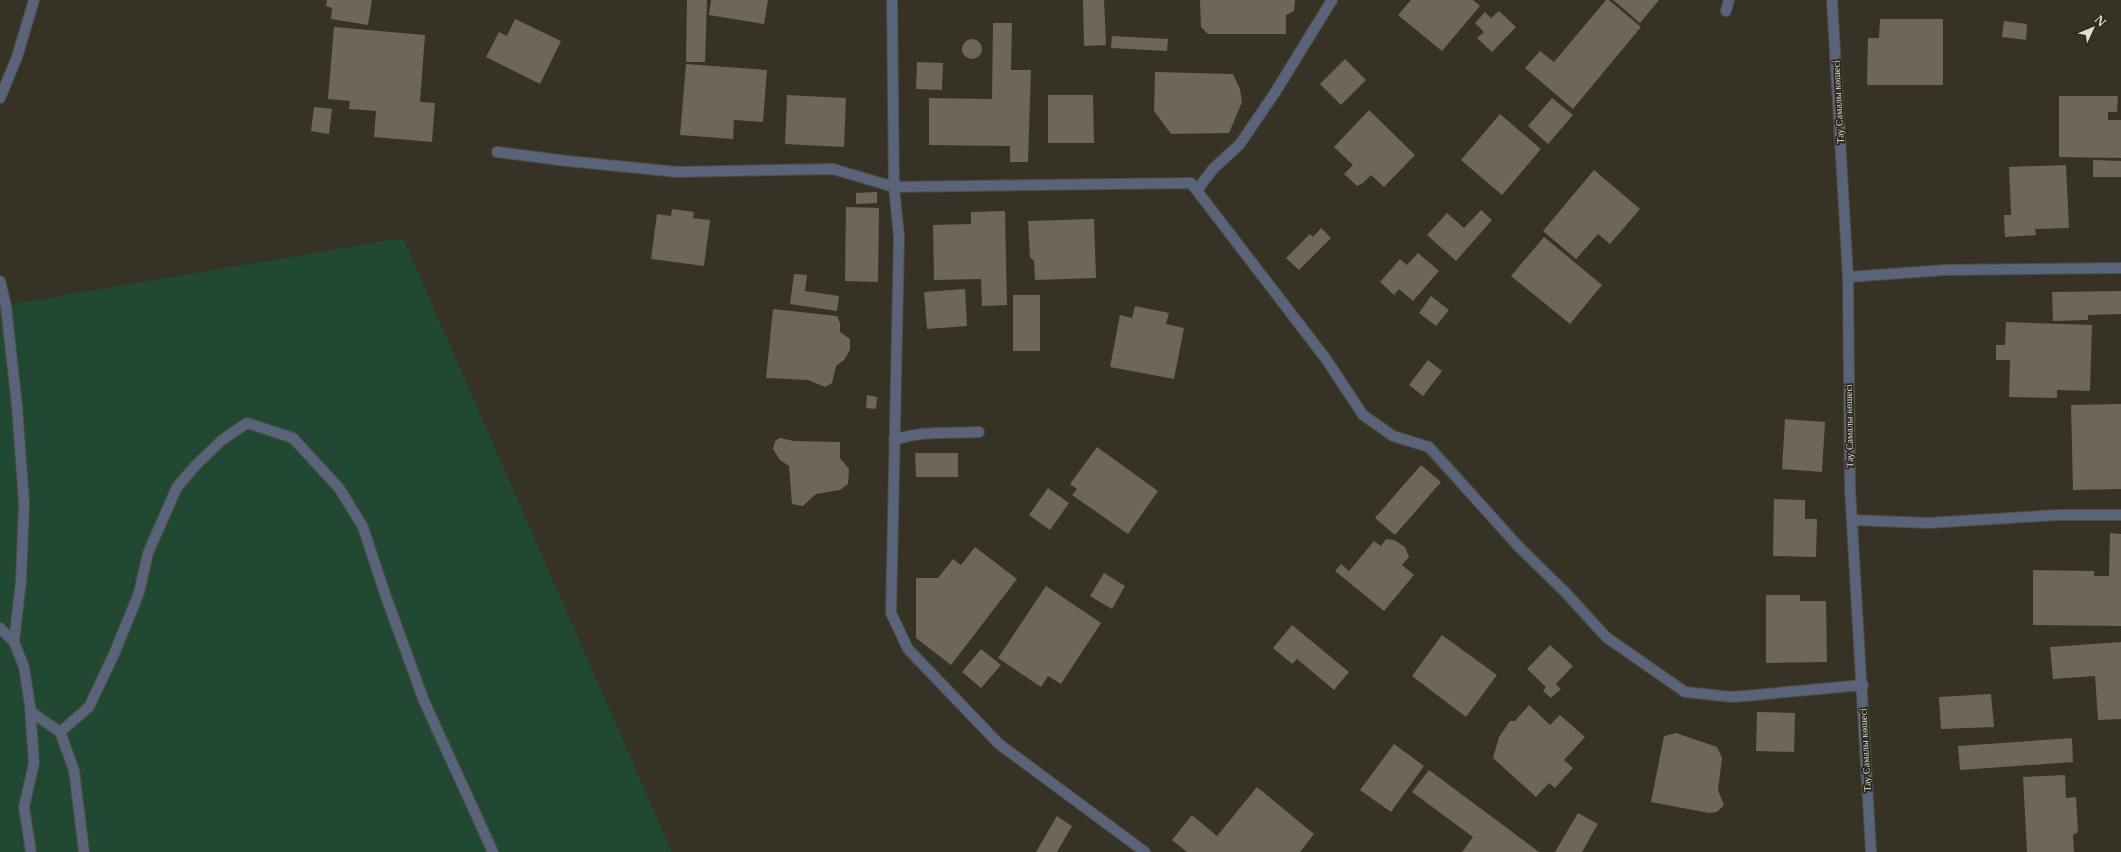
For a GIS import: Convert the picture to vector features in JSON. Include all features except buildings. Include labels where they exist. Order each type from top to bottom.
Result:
[{"type":"street","points":[[0,98],[17,57],[34,0]]},
{"type":"street","points":[[892,0],[894,187],[899,237],[891,613],[908,649],[999,744],[1145,852]]},
{"type":"street","points":[[1197,190],[1213,169],[1240,144],[1274,94],[1332,0]]},
{"type":"street","points":[[1726,11],[1729,0]]},
{"type":"street","name":"Тау Самалы көшесі","points":[[1832,0],[1848,277],[1850,488],[1863,685],[1871,852]]},
{"type":"street","points":[[497,152],[677,172],[833,169],[894,187],[1191,183],[1326,359],[1363,415],[1393,436],[1429,447],[1518,546],[1566,593],[1606,637],[1685,692],[1733,696],[1863,685]]},
{"type":"street","points":[[1848,277],[1945,270],[2121,268]]},
{"type":"street","points":[[0,281],[6,306],[17,406],[24,503],[21,581],[14,642]]},
{"type":"street","points":[[60,732],[89,706],[114,654],[139,593],[148,553],[177,487],[196,465],[212,450],[247,423],[293,438],[339,488],[363,527],[385,594],[424,701],[493,852]]},
{"type":"street","points":[[894,440],[910,434],[929,432],[979,432]]},
{"type":"street","points":[[1852,520],[1928,523],[2058,516],[2121,515]]},
{"type":"street","points":[[0,628],[14,642],[24,667],[31,712],[60,732],[74,770],[84,852]]},
{"type":"street","points":[[30,703],[34,762],[24,807],[31,852]]},
{"type":"green space","points":[[403,238],[672,852],[0,852],[0,306]]}]
